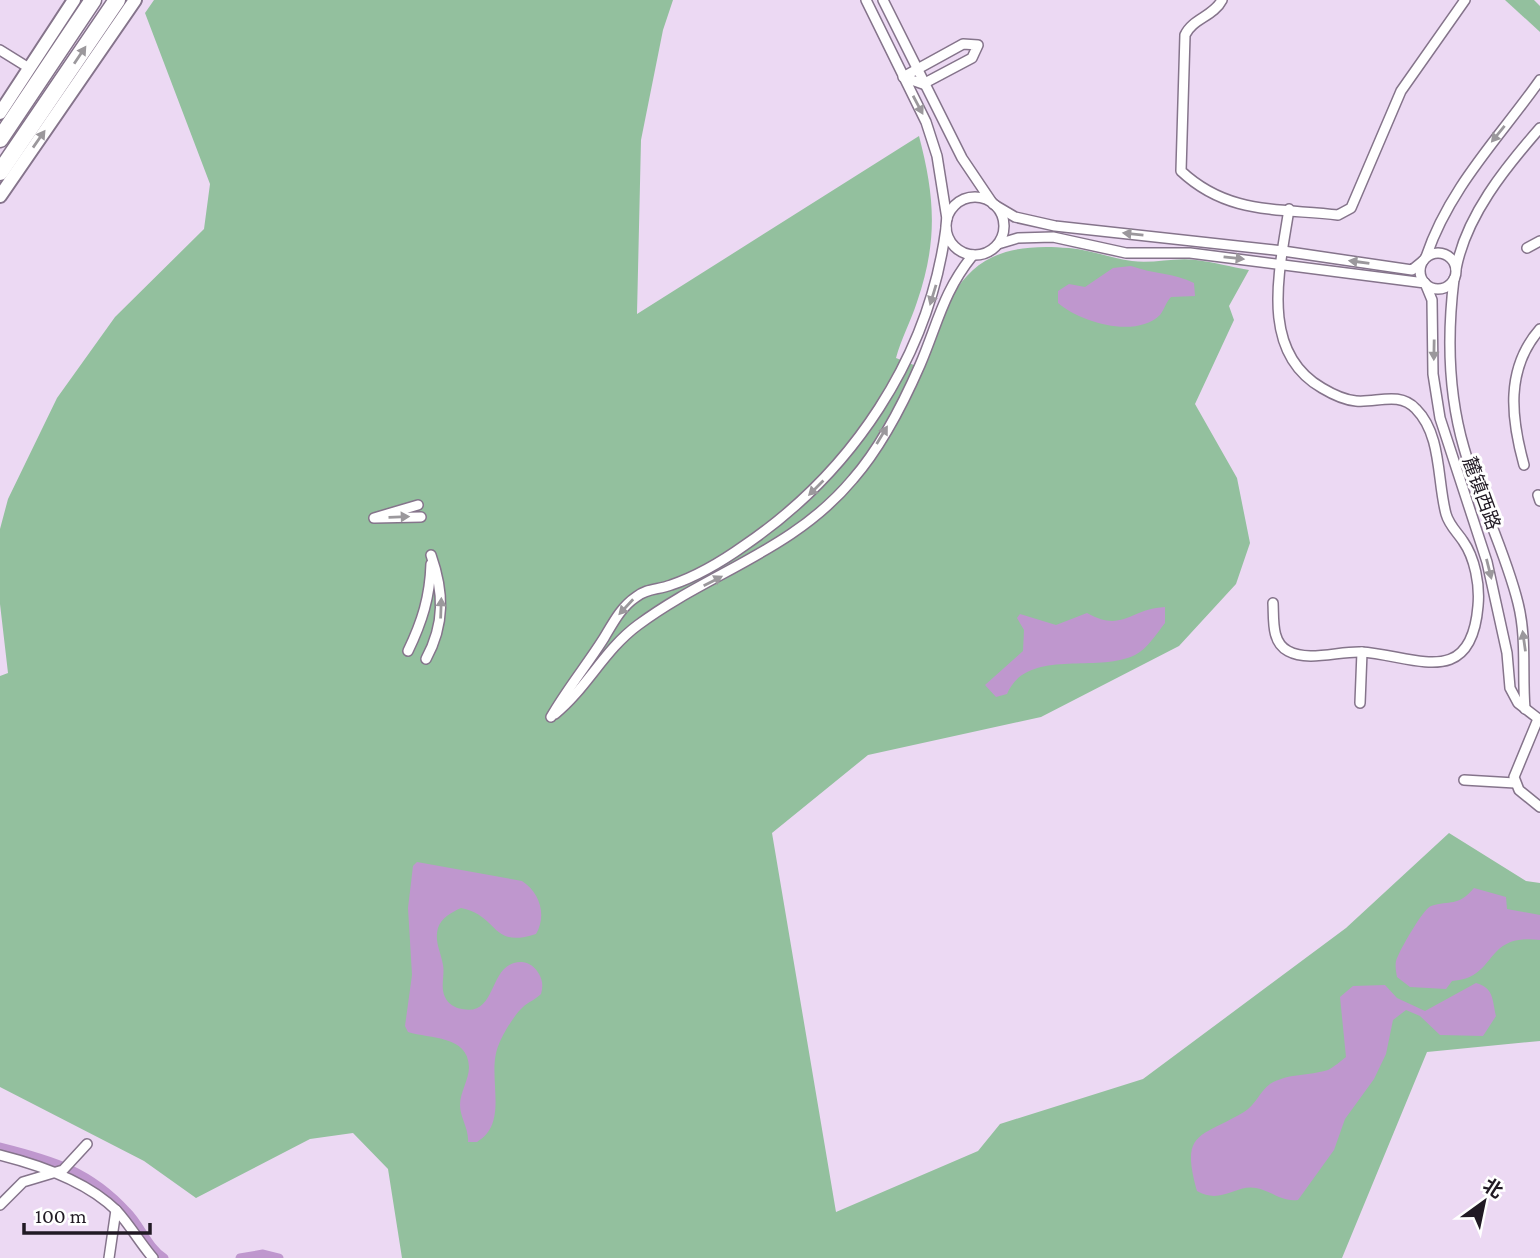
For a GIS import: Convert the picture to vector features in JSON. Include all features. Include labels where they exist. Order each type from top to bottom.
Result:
[{"type":"highway","points":[[0,139],[93,0]]},
{"type":"highway","points":[[0,172],[117,0]]},
{"type":"main road","points":[[0,113],[74,0]]},
{"type":"main road","points":[[0,195],[135,0]]},
{"type":"street","points":[[866,0],[926,121],[937,156],[946,224],[954,247],[973,255],[982,254],[998,244],[1018,238],[1053,237],[1126,253],[1189,253],[1280,263],[1425,283],[1441,288],[1455,274]]},
{"type":"street","points":[[883,0],[962,158],[1004,223],[998,244]]},
{"type":"street","points":[[1222,0],[1216,9],[1188,28],[1185,35],[1181,171],[1203,191],[1229,202],[1338,215],[1351,208],[1401,91],[1465,0]]},
{"type":"street","points":[[963,44],[978,45],[972,58],[923,84],[903,77],[963,44]]},
{"type":"street","points":[[0,50],[29,68]]},
{"type":"street","points":[[1425,283],[1420,273],[1424,259],[1452,198],[1475,163],[1540,80]]},
{"type":"street","points":[[1540,128],[1479,209],[1461,246],[1455,274],[1450,342],[1456,415],[1464,449],[1519,606],[1526,657],[1525,709],[1539,719],[1515,769],[1515,783],[1525,796],[1540,807]]},
{"type":"street","points":[[973,255],[949,289],[929,322],[892,387],[862,434],[816,489],[744,546],[669,586],[652,588],[635,597],[613,621],[551,717],[575,698],[614,643],[676,599],[750,561],[826,509],[854,478],[906,397],[929,322],[946,224],[952,208],[972,197],[993,204],[1015,217],[1055,226],[1283,251],[1412,270],[1435,253],[1445,254],[1452,260],[1455,274]]},
{"type":"street","points":[[1273,603],[1274,634],[1287,651],[1300,655],[1362,652],[1424,664],[1444,662],[1458,654],[1475,627],[1478,604],[1476,571],[1471,554],[1446,513],[1438,461],[1423,417],[1415,408],[1396,398],[1354,401],[1332,394],[1296,368],[1285,348],[1277,287],[1289,209]]},
{"type":"street","points":[[1053,237],[1055,226]]},
{"type":"street","points":[[1189,253],[1191,240]]},
{"type":"street","points":[[1527,248],[1540,241]]},
{"type":"street","name":"麓镇西路","points":[[1425,283],[1432,300],[1433,374],[1440,418],[1487,562],[1507,653],[1510,688],[1513,698],[1525,709]]},
{"type":"street","points":[[1524,465],[1513,425],[1512,399],[1516,374],[1527,347],[1540,329]]},
{"type":"street","points":[[418,505],[374,518],[421,517]]},
{"type":"street","points":[[408,651],[423,621],[429,598],[431,555],[442,601],[435,642],[426,659]]},
{"type":"street","points":[[1360,703],[1362,652]]},
{"type":"street","points":[[1464,780],[1515,783]]},
{"type":"street","points":[[0,1205],[23,1182],[59,1171],[75,1160],[87,1144]]},
{"type":"street","points":[[0,1155],[59,1171],[91,1190],[116,1210],[153,1258]]},
{"type":"street","points":[[109,1258],[116,1210]]},
{"type":"green space","points":[[154,0],[673,0],[663,30],[641,140],[637,314],[919,136],[931,199],[931,239],[924,280],[896,358],[924,369],[955,291],[969,274],[986,260],[1008,251],[1035,247],[1069,248],[1132,261],[1188,259],[1249,270],[1229,306],[1234,320],[1195,404],[1237,478],[1250,543],[1236,584],[1179,646],[1041,717],[868,755],[772,833],[836,1212],[978,1151],[1000,1124],[1143,1079],[1346,928],[1449,833],[1526,881],[1540,883],[1540,1041],[1427,1052],[1342,1258],[402,1258],[388,1169],[353,1133],[310,1139],[196,1198],[144,1161],[0,1087],[0,676],[8,673],[0,604],[0,529],[8,499],[57,398],[115,317],[204,229],[210,184],[145,13]]},
{"type":"green space","points":[[1505,0],[1534,0],[1540,6],[1540,32]]},
{"type":"shaded area","points":[[1131,266],[1194,283],[1195,296],[1171,297],[1160,315],[1149,322],[1123,327],[1093,321],[1058,303],[1058,291],[1069,284],[1085,287],[1113,268]]},
{"type":"shaded area","points":[[1165,607],[1165,623],[1148,645],[1135,655],[1119,660],[1046,666],[1030,671],[1017,680],[1007,694],[996,697],[985,685],[1023,651],[1024,630],[1017,618],[1020,614],[1056,625],[1087,613],[1109,621]]},
{"type":"shaded area","points":[[417,862],[522,881],[533,892],[540,905],[541,919],[536,934],[521,938],[502,934],[474,912],[461,908],[439,924],[437,937],[443,965],[444,993],[454,1007],[474,1009],[482,1005],[503,970],[511,964],[530,964],[542,982],[541,994],[520,1010],[499,1044],[495,1056],[496,1097],[493,1123],[477,1142],[468,1142],[460,1110],[461,1095],[469,1072],[467,1057],[455,1044],[408,1032],[405,1026],[412,975],[408,908],[413,866]]},
{"type":"shaded area","points":[[1474,888],[1506,897],[1507,909],[1540,915],[1540,940],[1508,943],[1477,972],[1467,978],[1452,981],[1446,989],[1410,987],[1397,977],[1396,963],[1417,922],[1431,906],[1463,898]]},
{"type":"shaded area","points":[[1476,983],[1489,991],[1496,1016],[1483,1036],[1440,1035],[1420,1016],[1406,1010],[1393,1020],[1386,1054],[1374,1079],[1345,1119],[1334,1150],[1298,1200],[1256,1188],[1214,1196],[1197,1191],[1191,1157],[1193,1146],[1198,1139],[1248,1109],[1270,1084],[1284,1078],[1328,1070],[1346,1057],[1340,997],[1353,986],[1385,985],[1397,998],[1425,1011]]},
{"type":"waterway","points":[[0,1147],[53,1162],[99,1186],[127,1212],[153,1248],[164,1258]]},
{"type":"waterway","points":[[240,1258],[263,1254],[279,1258]]}]
